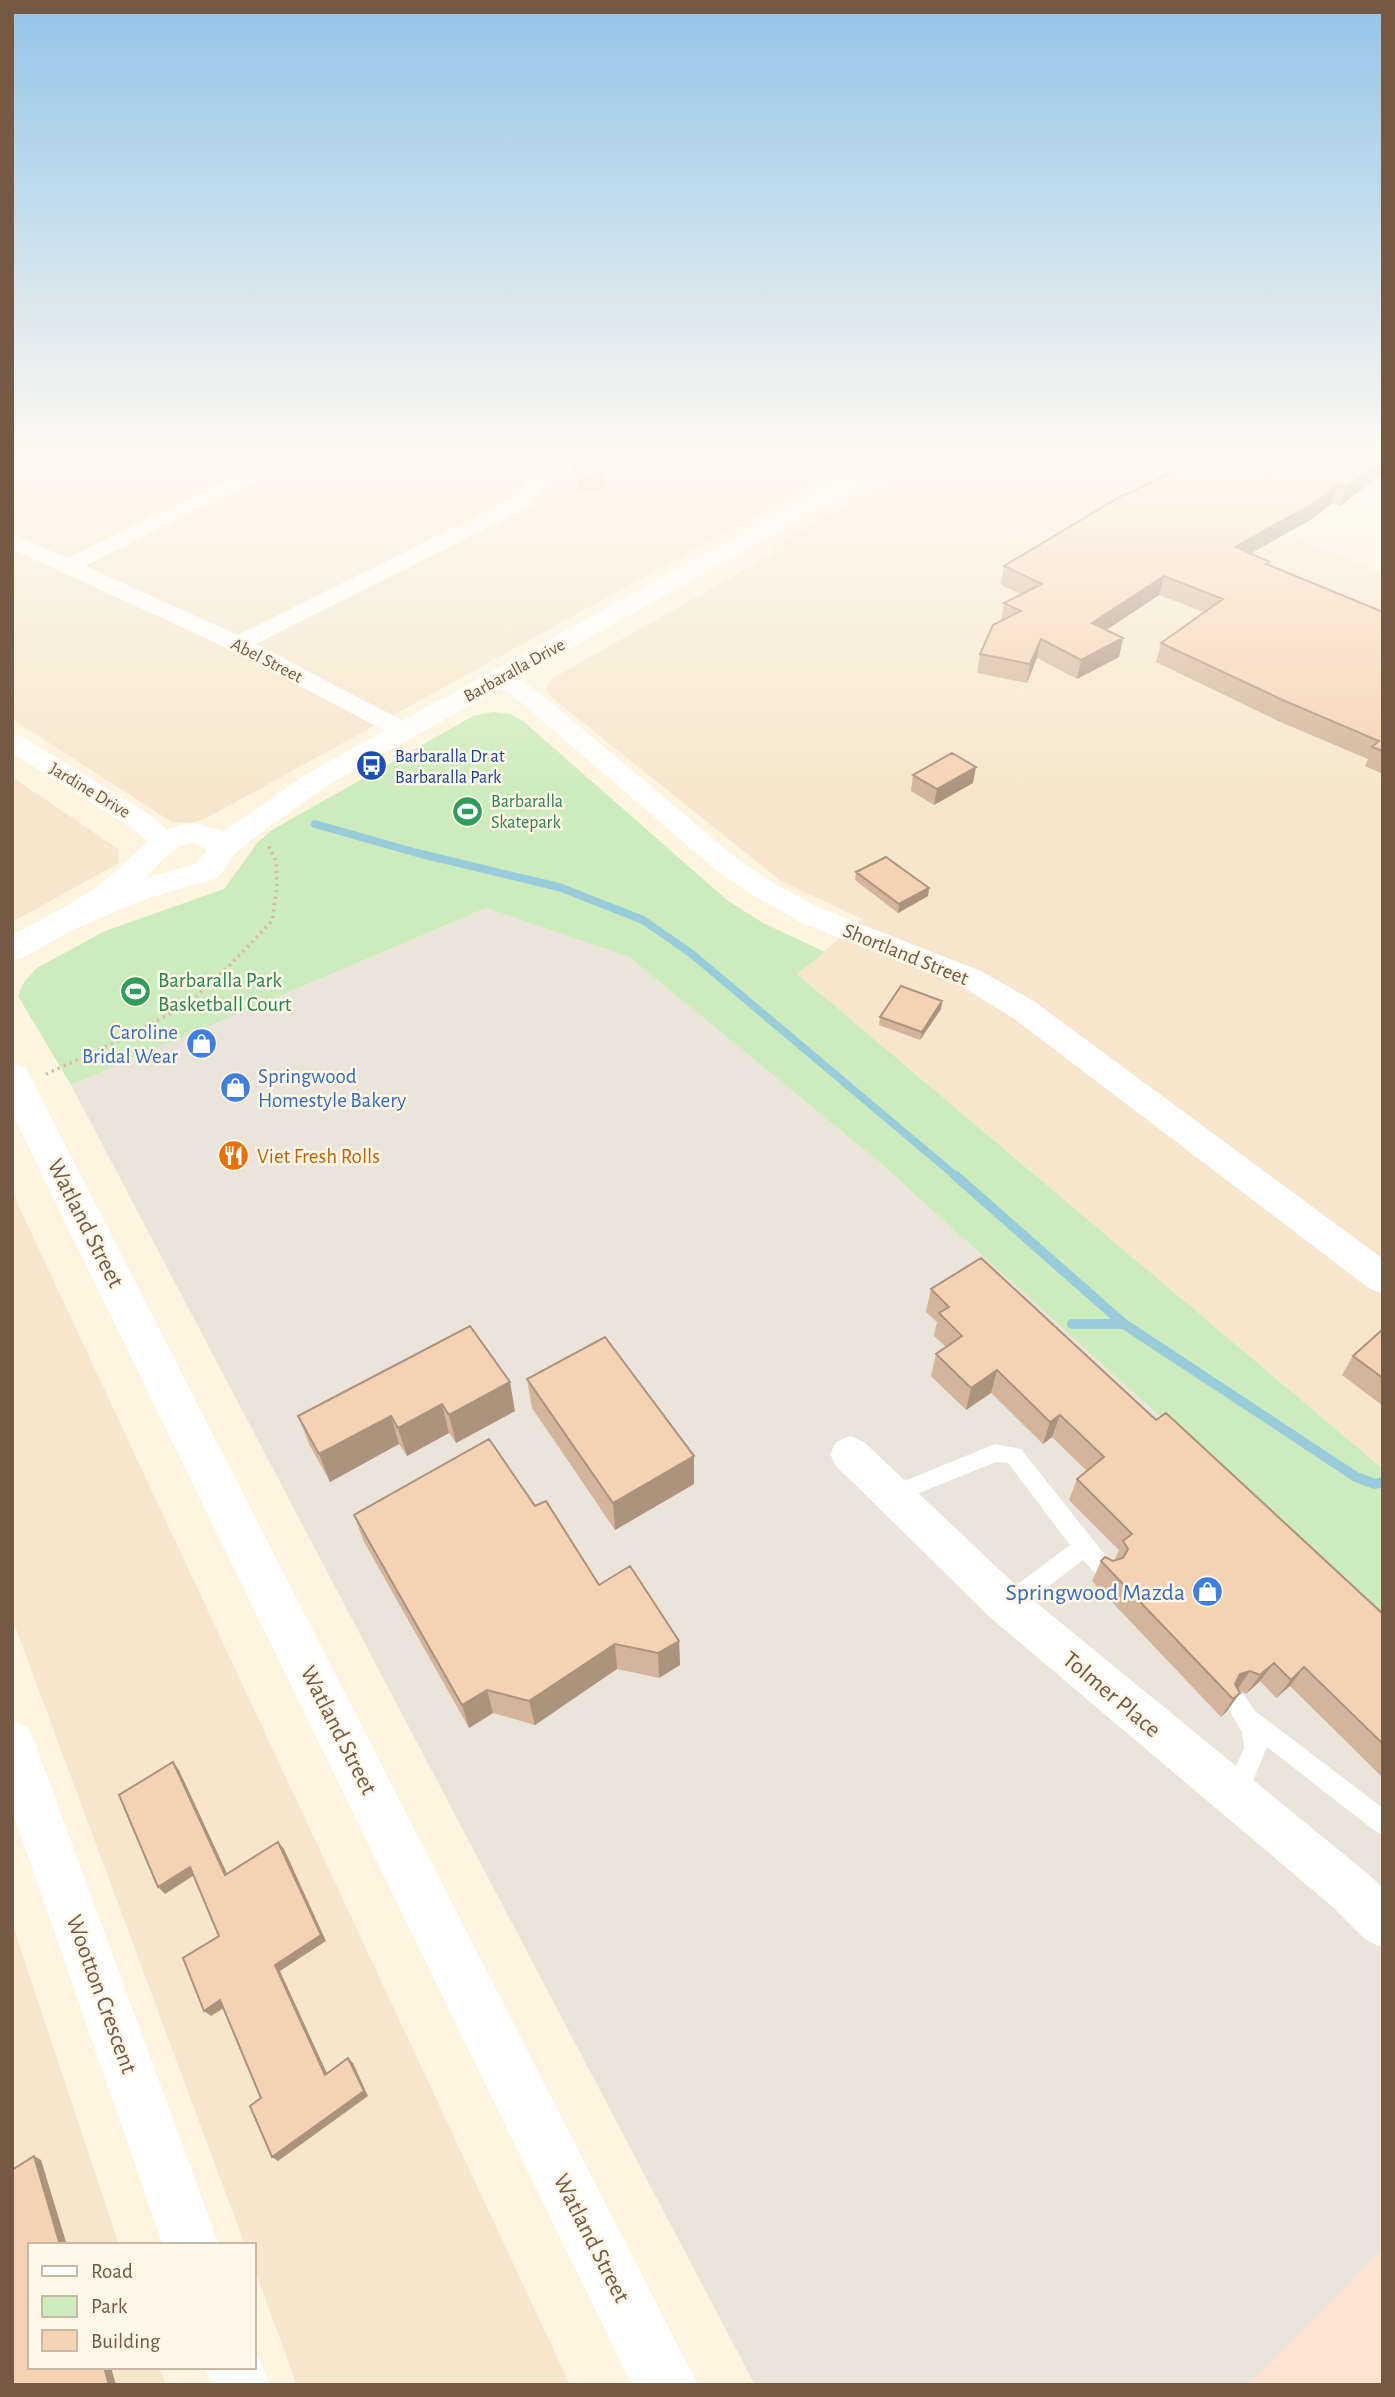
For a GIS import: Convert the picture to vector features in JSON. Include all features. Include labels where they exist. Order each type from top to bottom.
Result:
[{"type":"street","name":"Abel Street","points":[[76,570],[237,644],[404,731]]},
{"type":"street","points":[[237,644],[385,570]]},
{"type":"street","name":"Barbaralla Drive","points":[[62,922],[141,890],[207,871],[216,864],[213,842],[264,814],[318,779],[693,570]]},
{"type":"street","name":"Shortland Street","points":[[500,678],[532,699],[735,870],[810,915],[972,979],[1024,1010],[1383,1279]]},
{"type":"street","name":"Jardine Drive","points":[[15,748],[143,823],[158,850]]},
{"type":"street","points":[[183,878],[162,875],[151,864],[158,850],[184,835],[213,842]]},
{"type":"street","name":"Barbaralla Drive","points":[[12,949],[62,922],[122,883],[158,850]]},
{"type":"street","name":"Watland Street","points":[[29,1075],[666,2385]]},
{"type":"street","name":"Tolmer Place","points":[[850,1454],[1007,1605],[1351,1891],[1383,1923]]},
{"type":"street","name":"Wootton Crescent","points":[[12,1743],[190,2243]]},
{"type":"lane","points":[[892,1495],[995,1453],[1014,1455],[1084,1547],[1105,1569]]},
{"type":"lane","points":[[1007,1605],[1084,1547]]},
{"type":"lane","points":[[1235,1796],[1257,1748],[1243,1711],[1383,1823]]},
{"type":"path","points":[[29,1075],[122,1039],[189,1003],[272,921],[277,887],[276,861],[265,842]]},
{"type":"shaded area","points":[[12,570],[657,570],[203,820],[172,822],[12,719]]},
{"type":"shaded area","points":[[744,570],[1375,570],[1383,573],[1383,1469],[797,974],[862,919],[781,881],[550,696],[546,688],[553,678]]},
{"type":"shaded area","points":[[12,777],[118,849],[119,863],[12,922]]},
{"type":"shaded area","points":[[486,908],[629,957],[879,1162],[1383,1619],[1383,2249],[1248,2385],[755,2385],[71,1085]]},
{"type":"shaded area","points":[[12,1192],[570,2385],[297,2385],[256,2273],[256,2243],[244,2243],[12,1618]]},
{"type":"shaded area","points":[[12,1923],[118,2243],[28,2243],[28,2369],[161,2369],[166,2385],[12,2385]]},
{"type":"shaded area","points":[[1383,2249],[1383,2385],[1248,2385]]},
{"type":"green space","points":[[493,712],[510,714],[523,721],[727,900],[763,923],[825,952],[797,974],[1383,1469],[1383,1619],[879,1162],[629,957],[486,908],[71,1085],[18,996],[24,982],[37,968],[105,931],[224,889],[258,842],[272,830],[473,716]]},
{"type":"building","points":[[1012,570],[1280,570],[1383,612],[1383,751],[1372,747],[1379,741],[1161,643],[1223,599],[1164,576],[1092,623],[1123,638],[1081,660],[1041,639],[1030,664],[980,654],[993,625],[1021,611],[1004,603],[1042,584]]},
{"type":"building","points":[[952,753],[976,767],[937,789],[913,775]]},
{"type":"building","points":[[886,857],[929,888],[899,904],[856,872]]},
{"type":"building","points":[[901,986],[942,1001],[922,1032],[880,1017]]},
{"type":"building","points":[[981,1258],[1156,1420],[1166,1413],[1383,1614],[1383,1744],[1304,1667],[1291,1680],[1274,1663],[1260,1675],[1250,1671],[1240,1674],[1235,1684],[1240,1693],[1233,1699],[1101,1561],[1105,1557],[1113,1561],[1123,1558],[1128,1549],[1123,1541],[1132,1534],[1077,1479],[1104,1457],[1060,1415],[1050,1422],[997,1370],[971,1388],[936,1354],[962,1336],[939,1313],[949,1307],[931,1289]]},
{"type":"building","points":[[470,1326],[510,1382],[449,1415],[442,1404],[398,1428],[391,1416],[319,1454],[298,1416]]},
{"type":"building","points":[[1383,1329],[1383,1378],[1353,1356]]},
{"type":"building","points":[[605,1337],[694,1456],[613,1503],[527,1379]]},
{"type":"building","points":[[489,1439],[535,1506],[546,1501],[599,1585],[630,1566],[679,1641],[658,1653],[615,1644],[529,1701],[487,1690],[462,1705],[354,1515]]},
{"type":"building","points":[[173,1762],[225,1875],[278,1842],[321,1935],[275,1965],[325,2075],[348,2058],[364,2091],[272,2157],[250,2106],[261,2098],[220,2000],[204,2011],[183,1958],[219,1936],[190,1867],[158,1887],[119,1795]]},
{"type":"building","points":[[34,2156],[59,2243],[28,2243],[28,2369],[105,2369],[109,2385],[12,2385],[12,2170]]},
{"type":"waterway","points":[[315,824],[417,853],[559,887],[643,920],[692,954],[958,1178]]},
{"type":"waterway","points":[[956,1176],[1124,1324]]},
{"type":"waterway","points":[[1072,1324],[1124,1324]]},
{"type":"waterway","points":[[1124,1324],[1356,1477],[1375,1484],[1383,1482]]},
{"type":"place","name":"Barbaralla Dr at Barbaralla Park","points":[[372,766]]},
{"type":"place","name":"Barbaralla Skatepark","points":[[468,811]]},
{"type":"place","name":"Barbaralla Park Basketball Court","points":[[135,992]]},
{"type":"place","name":"Caroline Bridal Wear","points":[[201,1044]]},
{"type":"place","name":"Springwood Homestyle Bakery","points":[[235,1088]]},
{"type":"place","name":"Viet Fresh Rolls","points":[[234,1156]]},
{"type":"place","name":"Springwood Mazda","points":[[1208,1592]]}]
